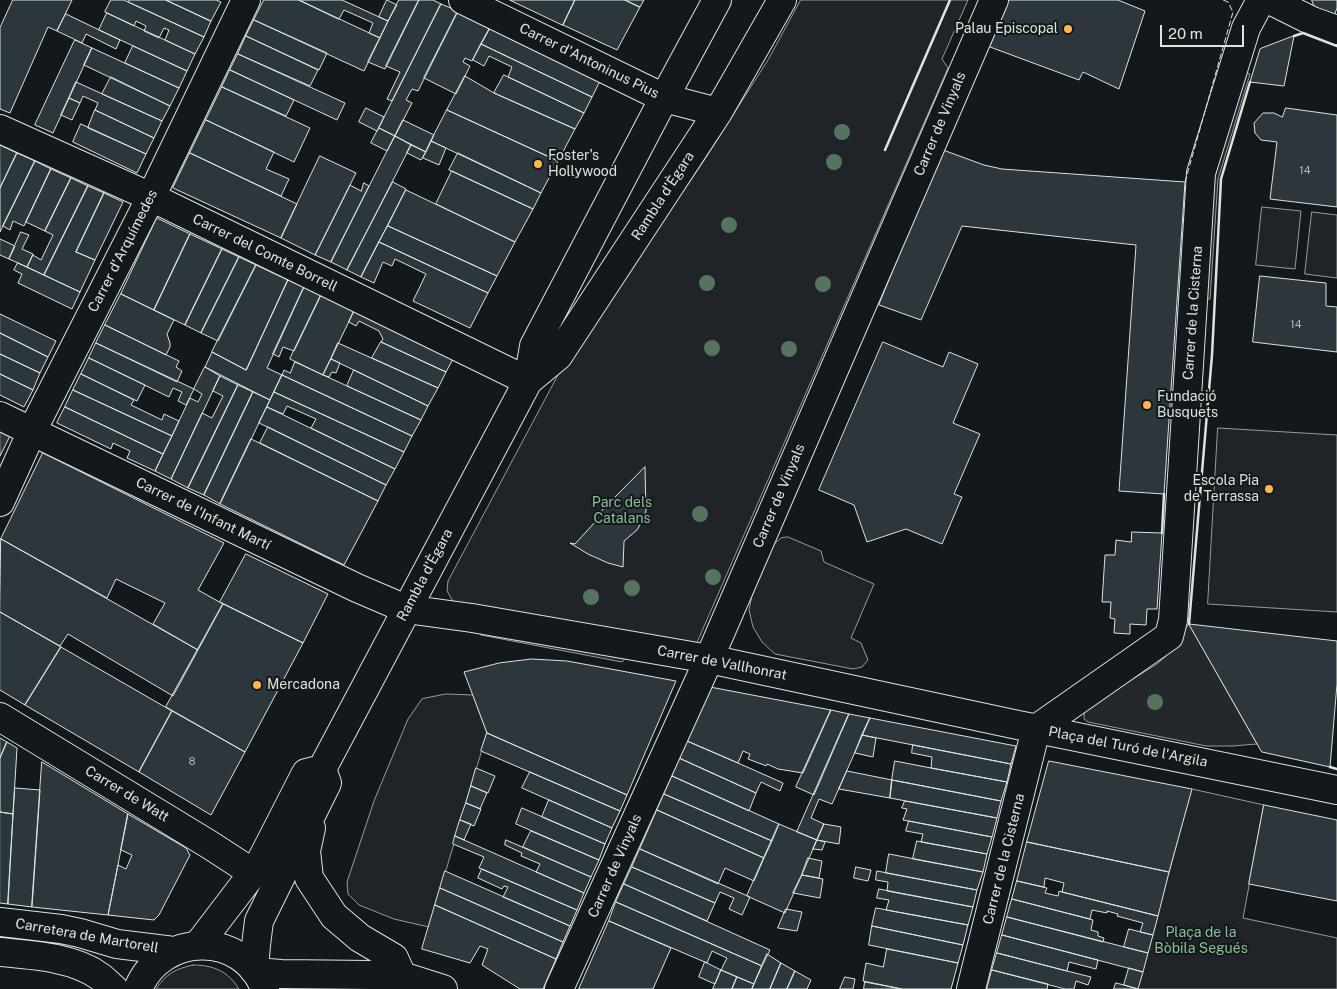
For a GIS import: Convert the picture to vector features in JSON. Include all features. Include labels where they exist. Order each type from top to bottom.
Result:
[{"type":"street","name":"Carrer d'Arquímedes","points":[[0,502],[32,432],[151,197],[246,0]]},
{"type":"street","name":"Carrer d'Antoninus Pius","points":[[464,0],[664,98],[718,112]]},
{"type":"street","name":"Rambla d'Ègara","points":[[258,977],[256,945],[259,921],[327,783],[322,769],[528,381],[534,346],[717,0]]},
{"type":"street","name":"Rambla d'Ègara","points":[[528,381],[558,356],[718,112],[782,0]]},
{"type":"street","name":"Carrer de Vinyals","points":[[559,989],[708,659],[994,0]]},
{"type":"street","name":"Carrer de la Cisterna","points":[[1169,636],[1173,620],[1201,172],[1246,28],[1261,0]]},
{"type":"street","points":[[1270,0],[1312,21],[1337,30]]},
{"type":"street","name":"Carrer del Comte Borrell","points":[[0,129],[151,197],[528,381]]},
{"type":"street","name":"Carrer de l'Infant Martí","points":[[0,416],[357,588],[406,609]]},
{"type":"street","name":"Carrer de Vallhonrat","points":[[406,609],[472,618],[708,659],[1036,729]]},
{"type":"street","name":"Plaça del Turó de l'Argila","points":[[1036,729],[1169,636]]},
{"type":"street","name":"Carrer de Watt","points":[[0,716],[253,873]]},
{"type":"street","name":"Carrer de la Cisterna","points":[[971,989],[1036,729]]},
{"type":"street","name":"Plaça del Turó de l'Argila","points":[[1036,729],[1337,790]]},
{"type":"street","points":[[138,989],[141,981],[150,969],[161,958],[186,948],[253,873],[306,773],[322,769]]},
{"type":"street","points":[[318,802],[306,851],[309,878],[334,916],[360,938],[394,958],[402,976]]},
{"type":"street","name":"Carretera de Martorell","points":[[0,922],[62,929],[117,944],[186,948],[214,946],[229,951],[243,959],[258,977]]},
{"type":"street","name":"Carretera de Martorell","points":[[12,953],[66,961],[99,976],[114,989]]},
{"type":"street","points":[[258,977],[280,974],[402,976],[443,989]]},
{"type":"green space","name":"Parc dels Catalans","points":[[801,0],[968,0],[942,59],[948,68],[695,647],[454,603],[447,591],[448,581],[559,373],[703,162],[768,60]]},
{"type":"green space","points":[[1262,207],[1301,211],[1295,269],[1256,265]]},
{"type":"green space","points":[[1312,212],[1337,215],[1337,278],[1305,274]]},
{"type":"green space","points":[[1218,428],[1337,435],[1337,612],[1208,604]]},
{"type":"green space","points":[[788,537],[821,551],[824,562],[874,584],[851,638],[861,643],[868,660],[862,667],[853,669],[775,654],[762,642],[753,627],[749,610],[752,595],[774,544],[781,538]]},
{"type":"green space","points":[[446,694],[473,695],[487,733],[429,927],[394,919],[359,905],[348,894],[347,882],[374,801],[408,719],[422,699]]},
{"type":"green space","name":"Plaça de la Bòbila Segués","points":[[1192,789],[1264,805],[1243,918],[1337,938],[1337,989],[1138,989]]},
{"type":"green space","points":[[193,965],[207,966],[225,973],[239,989],[156,989],[163,979],[172,973]]},
{"type":"shaded area","points":[[1241,71],[1250,74],[1218,179],[1210,299],[1203,299],[1208,175]]},
{"type":"shaded area","points":[[1189,624],[1257,744],[1206,746],[1088,722],[1084,719],[1086,708],[1157,664],[1167,655]]},
{"type":"shaded area","points":[[482,628],[631,652],[622,662],[481,635]]},
{"type":"building","points":[[13,0],[72,0],[57,31],[48,27],[10,113],[0,109],[0,28]]},
{"type":"building","points":[[111,0],[124,0],[204,37],[195,54],[165,40],[169,30],[164,28],[159,38],[144,31],[146,26],[136,21],[134,26],[105,12]]},
{"type":"building","points":[[129,0],[166,0],[211,21],[204,37],[128,2]]},
{"type":"building","points":[[166,0],[216,0],[221,2],[211,21]]},
{"type":"building","points":[[264,0],[299,0],[380,38],[364,71],[254,20]]},
{"type":"building","points":[[299,0],[342,0],[388,21],[380,38],[369,33],[373,23],[344,10],[339,19]]},
{"type":"building","points":[[387,0],[397,5],[388,21],[379,17]]},
{"type":"building","points":[[399,0],[419,0],[385,69],[368,62]]},
{"type":"building","points":[[419,0],[433,0],[441,4],[392,101],[387,99],[400,72],[386,66]]},
{"type":"building","points":[[510,0],[575,0],[563,25]]},
{"type":"building","points":[[575,0],[625,0],[640,7],[617,50],[563,25]]},
{"type":"building","points":[[625,0],[644,0],[640,7]]},
{"type":"building","name":"Palau Episcopal","points":[[1008,0],[1118,0],[1145,11],[1119,89],[1083,72],[1079,80],[990,47]]},
{"type":"building","points":[[1312,0],[1337,0],[1334,16],[1315,8]]},
{"type":"building","points":[[441,4],[458,11],[418,91],[412,89],[406,100],[412,103],[395,136],[379,128]]},
{"type":"building","points":[[458,11],[491,26],[472,61],[465,58],[463,62],[470,66],[456,94],[424,78]]},
{"type":"building","points":[[107,13],[195,54],[187,71],[99,30]]},
{"type":"building","points":[[66,14],[120,40],[116,49],[86,34],[82,43],[57,31]]},
{"type":"building","points":[[254,20],[327,53],[319,70],[246,36]]},
{"type":"building","points":[[491,26],[601,79],[592,97],[481,44]]},
{"type":"building","points":[[246,36],[318,70],[310,86],[238,54]]},
{"type":"building","points":[[1294,36],[1284,86],[1250,82],[1260,49]]},
{"type":"building","points":[[75,40],[92,48],[53,133],[35,125]]},
{"type":"building","points":[[481,44],[592,97],[584,113],[508,77],[512,67],[489,56],[484,66],[473,60]]},
{"type":"building","points":[[133,46],[187,71],[179,88],[125,63]]},
{"type":"building","points":[[92,48],[179,88],[170,106],[84,65]]},
{"type":"building","points":[[238,54],[345,103],[337,120],[230,70]]},
{"type":"building","points":[[230,70],[294,100],[286,116],[222,87]]},
{"type":"building","points":[[504,75],[584,113],[575,129],[494,93]]},
{"type":"building","points":[[465,76],[494,93],[575,129],[558,161],[447,110]]},
{"type":"building","points":[[111,77],[170,106],[162,121],[102,94]]},
{"type":"building","points":[[76,82],[162,121],[154,138],[95,110],[98,103],[83,96],[80,103],[69,98]]},
{"type":"building","points":[[222,87],[310,128],[294,162],[206,120]]},
{"type":"building","points":[[69,98],[80,103],[72,120],[61,115]]},
{"type":"building","points":[[366,108],[384,117],[377,131],[359,122]]},
{"type":"building","points":[[1286,108],[1337,115],[1337,207],[1270,199],[1277,142],[1261,140],[1255,133],[1254,123],[1263,113],[1274,113],[1282,117]]},
{"type":"building","points":[[95,110],[154,138],[146,154],[88,128]]},
{"type":"building","points":[[447,110],[558,161],[541,193],[431,141]]},
{"type":"building","points":[[206,120],[274,152],[266,169],[289,179],[281,196],[190,153]]},
{"type":"building","points":[[403,120],[434,135],[426,152],[395,136]]},
{"type":"building","points":[[81,124],[146,154],[137,173],[73,142]]},
{"type":"building","points":[[379,128],[395,136],[387,151],[371,143]]},
{"type":"building","points":[[395,136],[411,145],[347,270],[331,262]]},
{"type":"building","points":[[431,141],[446,148],[439,165],[423,158]]},
{"type":"building","points":[[0,145],[17,153],[0,188]]},
{"type":"building","points":[[411,145],[426,152],[421,160],[407,153]]},
{"type":"building","name":"Fundació Busquets","points":[[943,150],[984,165],[1002,169],[1185,182],[1164,494],[1119,491],[1136,245],[962,226],[921,320],[879,305]]},
{"type":"building","points":[[17,153],[35,161],[0,232],[0,188]]},
{"type":"building","points":[[190,153],[297,204],[281,238],[173,188]]},
{"type":"building","points":[[458,153],[541,193],[533,209],[449,170]]},
{"type":"building","points":[[320,156],[356,173],[315,255],[281,238]]},
{"type":"building","points":[[35,161],[51,169],[24,226],[13,221],[10,230],[3,226]]},
{"type":"building","points":[[51,169],[71,178],[45,231],[26,222]]},
{"type":"building","points":[[452,171],[533,209],[515,242],[436,204]]},
{"type":"building","points":[[71,178],[88,186],[44,275],[27,267],[33,255],[41,260],[53,235],[45,231]]},
{"type":"building","points":[[393,182],[406,189],[361,277],[347,270]]},
{"type":"building","points":[[364,183],[369,186],[331,262],[315,255],[350,185],[361,191]]},
{"type":"building","points":[[88,186],[104,193],[76,252],[95,260],[80,292],[44,275]]},
{"type":"building","points":[[406,190],[515,242],[497,276],[388,226]]},
{"type":"building","points":[[104,193],[123,202],[95,260],[76,252]]},
{"type":"building","points":[[157,218],[190,234],[154,310],[121,294]]},
{"type":"building","points":[[388,226],[497,276],[488,293],[379,242]]},
{"type":"building","points":[[21,232],[29,235],[22,249],[33,254],[27,267],[9,259]]},
{"type":"building","points":[[190,234],[222,249],[185,325],[154,310]]},
{"type":"building","points":[[0,239],[15,246],[9,259],[0,255]]},
{"type":"building","points":[[379,242],[488,293],[470,328],[413,301],[426,274],[395,259],[392,266],[383,262],[374,283],[361,277]]},
{"type":"building","points":[[222,249],[239,257],[201,333],[185,325]]},
{"type":"building","points":[[239,257],[256,265],[218,341],[201,333]]},
{"type":"building","points":[[18,263],[80,292],[72,309],[18,283],[22,274],[14,270]]},
{"type":"building","points":[[256,265],[288,280],[246,370],[212,352]]},
{"type":"building","points":[[1260,276],[1326,283],[1326,306],[1337,307],[1337,352],[1253,342]]},
{"type":"building","points":[[288,280],[304,287],[267,368],[282,375],[270,400],[205,367],[212,352],[246,370]]},
{"type":"building","points":[[304,287],[321,295],[294,351],[283,347],[279,357],[273,354]]},
{"type":"building","points":[[121,294],[174,320],[167,334],[170,347],[166,355],[105,325]]},
{"type":"building","points":[[321,295],[354,311],[323,375],[290,359]]},
{"type":"building","points":[[354,311],[454,357],[446,372],[381,342],[383,339],[379,331],[359,321],[356,326],[349,322]]},
{"type":"building","points":[[0,314],[56,341],[48,357],[0,333]]},
{"type":"building","points":[[105,325],[179,361],[176,367],[182,371],[177,382],[96,343]]},
{"type":"building","points":[[0,333],[48,357],[40,373],[0,354]]},
{"type":"building","points":[[381,342],[446,372],[438,388],[372,358]]},
{"type":"building","points":[[883,342],[943,367],[949,352],[978,364],[953,423],[980,434],[954,494],[962,497],[942,544],[906,529],[867,542],[854,505],[819,490]]},
{"type":"building","points":[[96,343],[194,389],[186,405],[178,401],[182,392],[173,388],[169,397],[89,358]]},
{"type":"building","points":[[338,343],[438,388],[428,406],[331,359]]},
{"type":"building","points":[[0,354],[40,373],[33,390],[0,374]]},
{"type":"building","points":[[89,358],[145,385],[137,401],[81,374]]},
{"type":"building","points":[[331,359],[340,363],[336,373],[332,372],[329,377],[323,375]]},
{"type":"building","points":[[295,362],[421,420],[412,436],[282,375],[284,370],[290,373]]},
{"type":"building","points":[[205,367],[220,376],[171,479],[155,471],[190,398],[198,402],[202,394],[194,389]]},
{"type":"building","points":[[354,370],[428,406],[421,420],[347,386]]},
{"type":"building","points":[[0,374],[33,390],[24,407],[0,395]]},
{"type":"building","points":[[81,374],[134,400],[131,405],[162,420],[164,414],[179,421],[172,436],[73,390]]},
{"type":"building","points":[[282,375],[412,436],[404,452],[274,392]]},
{"type":"building","points":[[220,376],[238,385],[188,488],[171,479],[202,413],[212,418],[223,396],[213,391]]},
{"type":"building","points":[[238,385],[253,392],[204,495],[188,488]]},
{"type":"building","points":[[73,390],[172,436],[163,454],[65,407]]},
{"type":"building","points":[[253,392],[270,400],[220,504],[204,495]]},
{"type":"building","points":[[274,392],[404,452],[395,469],[311,428],[316,419],[287,406],[283,414],[267,407]]},
{"type":"building","points":[[65,407],[163,454],[155,471],[127,458],[130,451],[113,443],[111,449],[57,423]]},
{"type":"building","points":[[267,407],[395,469],[386,485],[259,423]]},
{"type":"building","points":[[268,427],[386,485],[378,501],[260,443]]},
{"type":"building","points":[[0,431],[10,436],[0,456]]},
{"type":"building","points":[[251,439],[378,501],[344,565],[220,504]]},
{"type":"building","points":[[43,453],[224,543],[198,590],[223,604],[198,650],[153,624],[165,603],[116,579],[107,598],[1,539]]},
{"type":"building","points":[[645,467],[646,511],[637,530],[624,541],[623,567],[588,554],[570,543],[575,544],[596,521],[594,519]]},
{"type":"building","points":[[1132,532],[1162,533],[1157,609],[1147,609],[1146,625],[1130,624],[1130,634],[1114,633],[1115,619],[1110,618],[1111,602],[1102,602],[1105,555],[1115,555],[1116,540],[1131,542]]},
{"type":"building","points":[[1,539],[198,650],[173,696],[68,634],[60,646],[0,612]]},
{"type":"building","points":[[246,554],[328,594],[303,643],[220,602]]},
{"type":"building","points":[[223,604],[303,643],[245,752],[166,707]]},
{"type":"building","points":[[0,612],[61,647],[25,705],[0,690]]},
{"type":"building","points":[[1189,624],[1337,641],[1337,684],[1330,767],[1262,752]]},
{"type":"building","points":[[61,647],[172,711],[139,772],[25,705]]},
{"type":"building","points":[[532,659],[567,661],[676,681],[627,795],[487,733],[464,672],[499,663]]},
{"type":"building","points":[[710,687],[831,710],[803,773],[778,769],[767,764],[766,766],[748,759],[750,754],[743,751],[738,763],[687,741]]},
{"type":"building","points":[[831,710],[849,714],[814,795],[796,787]]},
{"type":"building","points":[[172,711],[245,752],[211,815],[139,772]]},
{"type":"building","points":[[849,714],[870,718],[832,804],[819,799],[811,818],[824,824],[817,840],[797,832]]},
{"type":"building","points":[[870,718],[1016,746],[1011,764],[862,735]]},
{"type":"building","points":[[487,733],[627,795],[620,811],[481,751]]},
{"type":"building","points":[[862,735],[876,738],[873,757],[855,753]]},
{"type":"building","points":[[0,738],[7,742],[0,758]]},
{"type":"building","points":[[687,741],[783,783],[780,791],[761,782],[756,793],[679,758]]},
{"type":"building","points":[[7,742],[17,748],[13,814],[0,812],[0,758]]},
{"type":"building","points":[[913,745],[1011,764],[1007,782],[931,768],[932,757],[912,753]]},
{"type":"building","points":[[679,758],[756,793],[749,811],[672,776]]},
{"type":"building","points":[[895,761],[1007,782],[1001,801],[892,780]]},
{"type":"building","points":[[1049,761],[1192,789],[1169,872],[1027,842]]},
{"type":"building","points":[[42,762],[128,814],[108,915],[32,907]]},
{"type":"building","points":[[476,768],[495,776],[488,793],[471,786]]},
{"type":"building","points":[[847,771],[892,780],[890,798],[839,789]]},
{"type":"building","points":[[530,772],[620,811],[612,828],[522,788]]},
{"type":"building","points":[[672,776],[779,824],[772,841],[664,794]]},
{"type":"building","points":[[892,780],[1001,801],[997,818],[890,798]]},
{"type":"building","points":[[471,786],[487,793],[480,809],[466,803]]},
{"type":"building","points":[[15,788],[40,790],[32,907],[8,904]]},
{"type":"building","points":[[664,794],[772,841],[764,858],[657,810]]},
{"type":"building","points":[[549,800],[612,828],[605,844],[542,817]]},
{"type":"building","points":[[905,801],[997,818],[992,837],[903,820],[907,809],[902,808]]},
{"type":"building","points":[[466,803],[481,809],[474,826],[460,820]]},
{"type":"building","points":[[1264,805],[1337,820],[1337,901],[1249,884]]},
{"type":"building","points":[[522,808],[605,844],[599,860],[516,824]]},
{"type":"building","points":[[657,810],[764,858],[754,881],[725,868],[718,884],[640,849]]},
{"type":"building","points":[[0,812],[13,814],[8,904],[0,903]]},
{"type":"building","points":[[128,814],[186,848],[190,855],[159,915],[154,920],[108,915],[118,865],[126,869],[132,855],[121,850]]},
{"type":"building","points":[[460,820],[471,824],[464,840],[455,836]]},
{"type":"building","points":[[909,821],[992,837],[987,854],[921,842],[923,834],[906,831]]},
{"type":"building","points":[[779,824],[817,840],[785,913],[747,896]]},
{"type":"building","points":[[824,824],[841,827],[839,844],[817,840]]},
{"type":"building","points":[[531,831],[599,860],[591,877],[523,847]]},
{"type":"building","points":[[455,836],[584,893],[577,910],[479,868],[484,857],[453,844]]},
{"type":"building","points":[[506,840],[591,877],[584,893],[536,872],[540,864],[521,856],[522,853],[505,845]]},
{"type":"building","points":[[817,840],[825,842],[822,850],[813,849]]},
{"type":"building","points":[[917,841],[987,854],[983,872],[913,859]]},
{"type":"building","points":[[1027,842],[1169,872],[1158,916],[1062,892],[1064,883],[1045,878],[1044,887],[1017,881]]},
{"type":"building","points":[[640,849],[750,897],[742,915],[729,909],[734,898],[720,892],[715,903],[632,867]]},
{"type":"building","points":[[889,854],[983,872],[977,890],[886,873]]},
{"type":"building","points":[[808,858],[822,861],[819,878],[802,875]]},
{"type":"building","points":[[632,867],[715,903],[707,921],[624,884]]},
{"type":"building","points":[[856,867],[871,870],[868,881],[854,878]]},
{"type":"building","points":[[482,869],[577,910],[570,926],[503,897],[508,887],[504,886],[502,889],[478,878]]},
{"type":"building","points":[[445,871],[570,926],[563,942],[440,888]]},
{"type":"building","points":[[877,871],[977,890],[973,907],[887,891],[888,882],[876,880]]},
{"type":"building","points":[[802,875],[823,879],[820,898],[793,893]]},
{"type":"building","points":[[1017,881],[1047,888],[1045,893],[1058,896],[1059,891],[1158,916],[1153,935],[1140,932],[1143,923],[1117,916],[1118,914],[1107,911],[1107,913],[1092,910],[1090,919],[1012,899]]},
{"type":"building","points":[[624,884],[770,950],[762,966],[616,902]]},
{"type":"building","points":[[440,888],[563,942],[556,959],[435,905]]},
{"type":"building","points":[[879,889],[973,907],[968,925],[886,910],[889,900],[877,898]]},
{"type":"building","points":[[1012,899],[1093,920],[1091,930],[1098,932],[1098,936],[1104,938],[1103,942],[1007,917]]},
{"type":"building","points":[[616,902],[762,966],[754,984],[721,970],[727,958],[712,951],[707,963],[609,921]]},
{"type":"building","points":[[435,905],[556,959],[543,989],[520,989],[482,965],[488,949],[480,946],[470,963],[422,949]]},
{"type":"building","points":[[876,908],[968,925],[963,945],[872,926]]},
{"type":"building","points":[[786,909],[802,912],[797,931],[778,928]]},
{"type":"building","points":[[1007,917],[1148,953],[1143,972],[1002,935]]},
{"type":"building","points":[[609,921],[671,948],[653,989],[579,989]]},
{"type":"building","points":[[872,926],[963,945],[958,963],[869,945]]},
{"type":"building","points":[[1129,929],[1153,935],[1148,953],[1124,947]]},
{"type":"building","points":[[1002,935],[1098,960],[1096,969],[1069,962],[1067,971],[997,953]]},
{"type":"building","points":[[887,949],[958,963],[951,989],[902,989],[863,981],[866,963],[883,967]]},
{"type":"building","points":[[997,953],[1091,977],[1088,985],[1076,981],[1074,989],[1065,989],[992,970]]},
{"type":"building","points":[[767,954],[781,963],[770,989],[752,989]]},
{"type":"building","points":[[705,962],[721,970],[715,984],[699,977]]},
{"type":"building","points":[[781,963],[795,971],[787,989],[770,989]]},
{"type":"building","points":[[1129,968],[1143,972],[1138,989],[1124,985]]},
{"type":"building","points":[[721,970],[737,977],[732,989],[713,989]]},
{"type":"building","points":[[992,970],[1048,984],[1047,989],[987,989]]},
{"type":"building","points":[[795,971],[811,980],[807,989],[787,989]]},
{"type":"building","points":[[737,977],[754,984],[752,989],[732,989]]},
{"type":"building","points":[[845,977],[855,979],[853,989],[840,989]]},
{"type":"building","points":[[865,982],[902,989],[864,989]]},
{"type":"building","points":[[1116,983],[1124,985],[1138,989],[1114,989]]},
{"type":"fence","points":[[1185,182],[1233,12],[1228,2],[1223,0]]},
{"type":"wall","points":[[885,150],[950,0]]},
{"type":"wall","points":[[1294,36],[1303,33],[1337,46]]},
{"type":"wall","points":[[1189,624],[1212,355],[1221,179],[1250,82]]},
{"type":"wall","points":[[1162,533],[1164,494]]},
{"type":"wall","points":[[1330,767],[1337,769]]},
{"type":"place","name":"Palau Episcopal","points":[[1068,29]]},
{"type":"place","name":"Foster's Hollywood","points":[[538,164]]},
{"type":"place","name":"Fundació Busquets","points":[[1147,405]]},
{"type":"place","name":"Escola Pia de Terrassa","points":[[1269,489]]},
{"type":"place","name":"Mercadona","points":[[257,685]]}]
